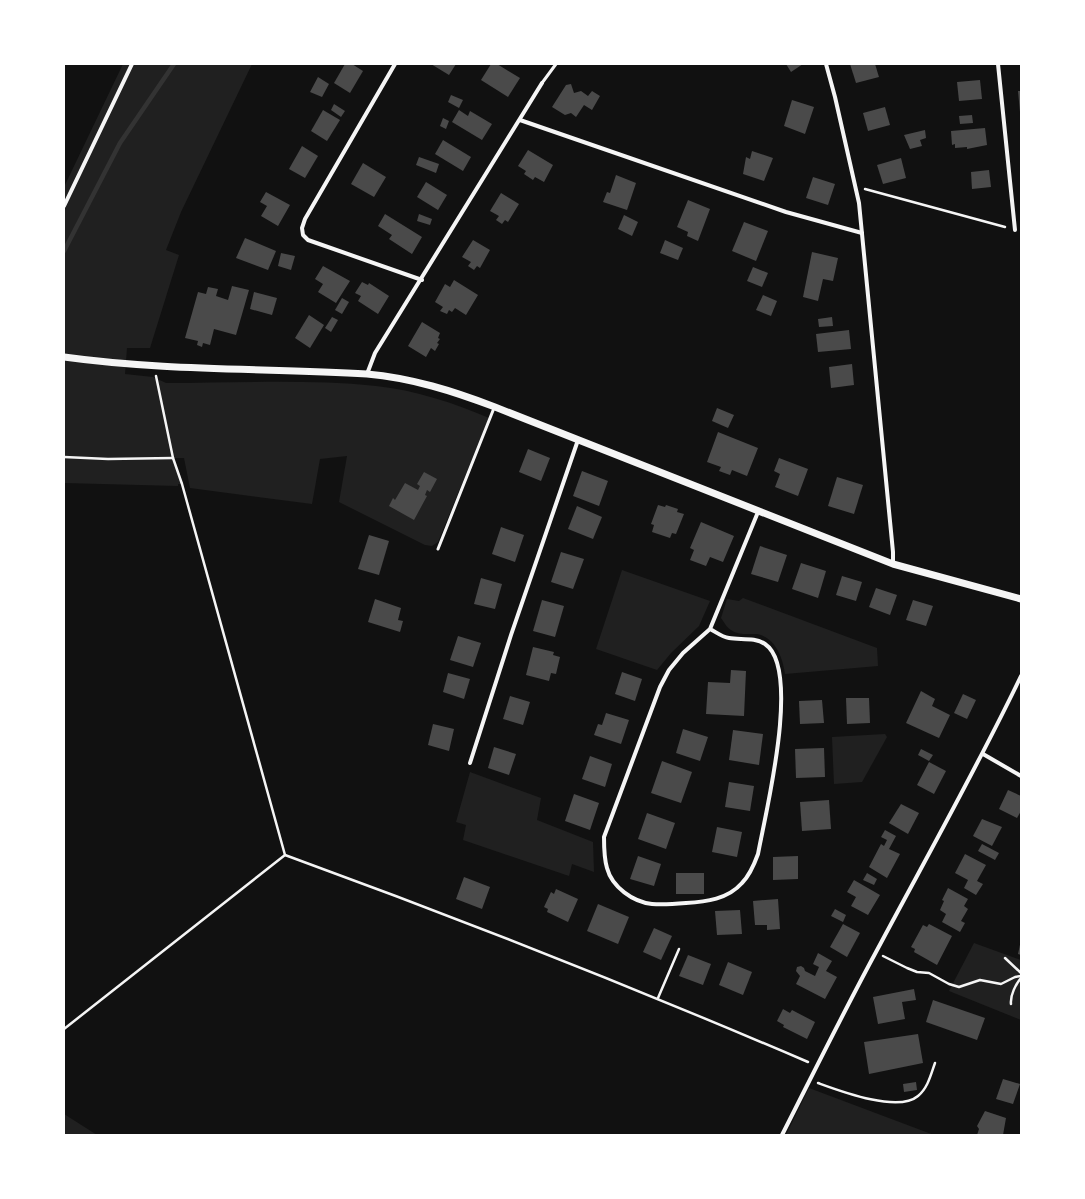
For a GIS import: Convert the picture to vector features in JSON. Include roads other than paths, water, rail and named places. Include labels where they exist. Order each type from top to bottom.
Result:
[{"type":"street","points":[[64,206],[132,64]]},
{"type":"street","points":[[395,64],[305,219],[302,228],[304,235],[308,240],[422,280]]},
{"type":"street","points":[[826,64],[857,187],[893,564]]},
{"type":"street","points":[[998,64],[1015,230]]},
{"type":"street","points":[[367,374],[375,353],[422,280],[542,83]]},
{"type":"street","points":[[520,120],[786,212],[862,233]]},
{"type":"street","points":[[64,357],[119,365],[395,376],[443,388],[495,407],[893,564],[1021,599]]},
{"type":"street","points":[[470,763],[513,628],[578,440]]},
{"type":"street","points":[[710,630],[728,638],[755,640],[764,644],[772,650],[777,659],[780,672],[779,736],[758,854],[752,870],[742,884],[727,895],[713,900],[697,903],[653,904],[638,901],[616,884],[607,869],[604,855],[604,837],[660,687],[669,670],[683,653],[710,630],[758,512]]},
{"type":"street","points":[[782,1135],[816,1066],[876,952],[983,754],[1021,676]]},
{"type":"street","points":[[983,754],[1021,776]]},
{"type":"lane","points":[[542,83],[556,64]]},
{"type":"lane","points":[[438,549],[495,407]]},
{"type":"waterway","points":[[64,251],[120,143],[174,64]]}]
